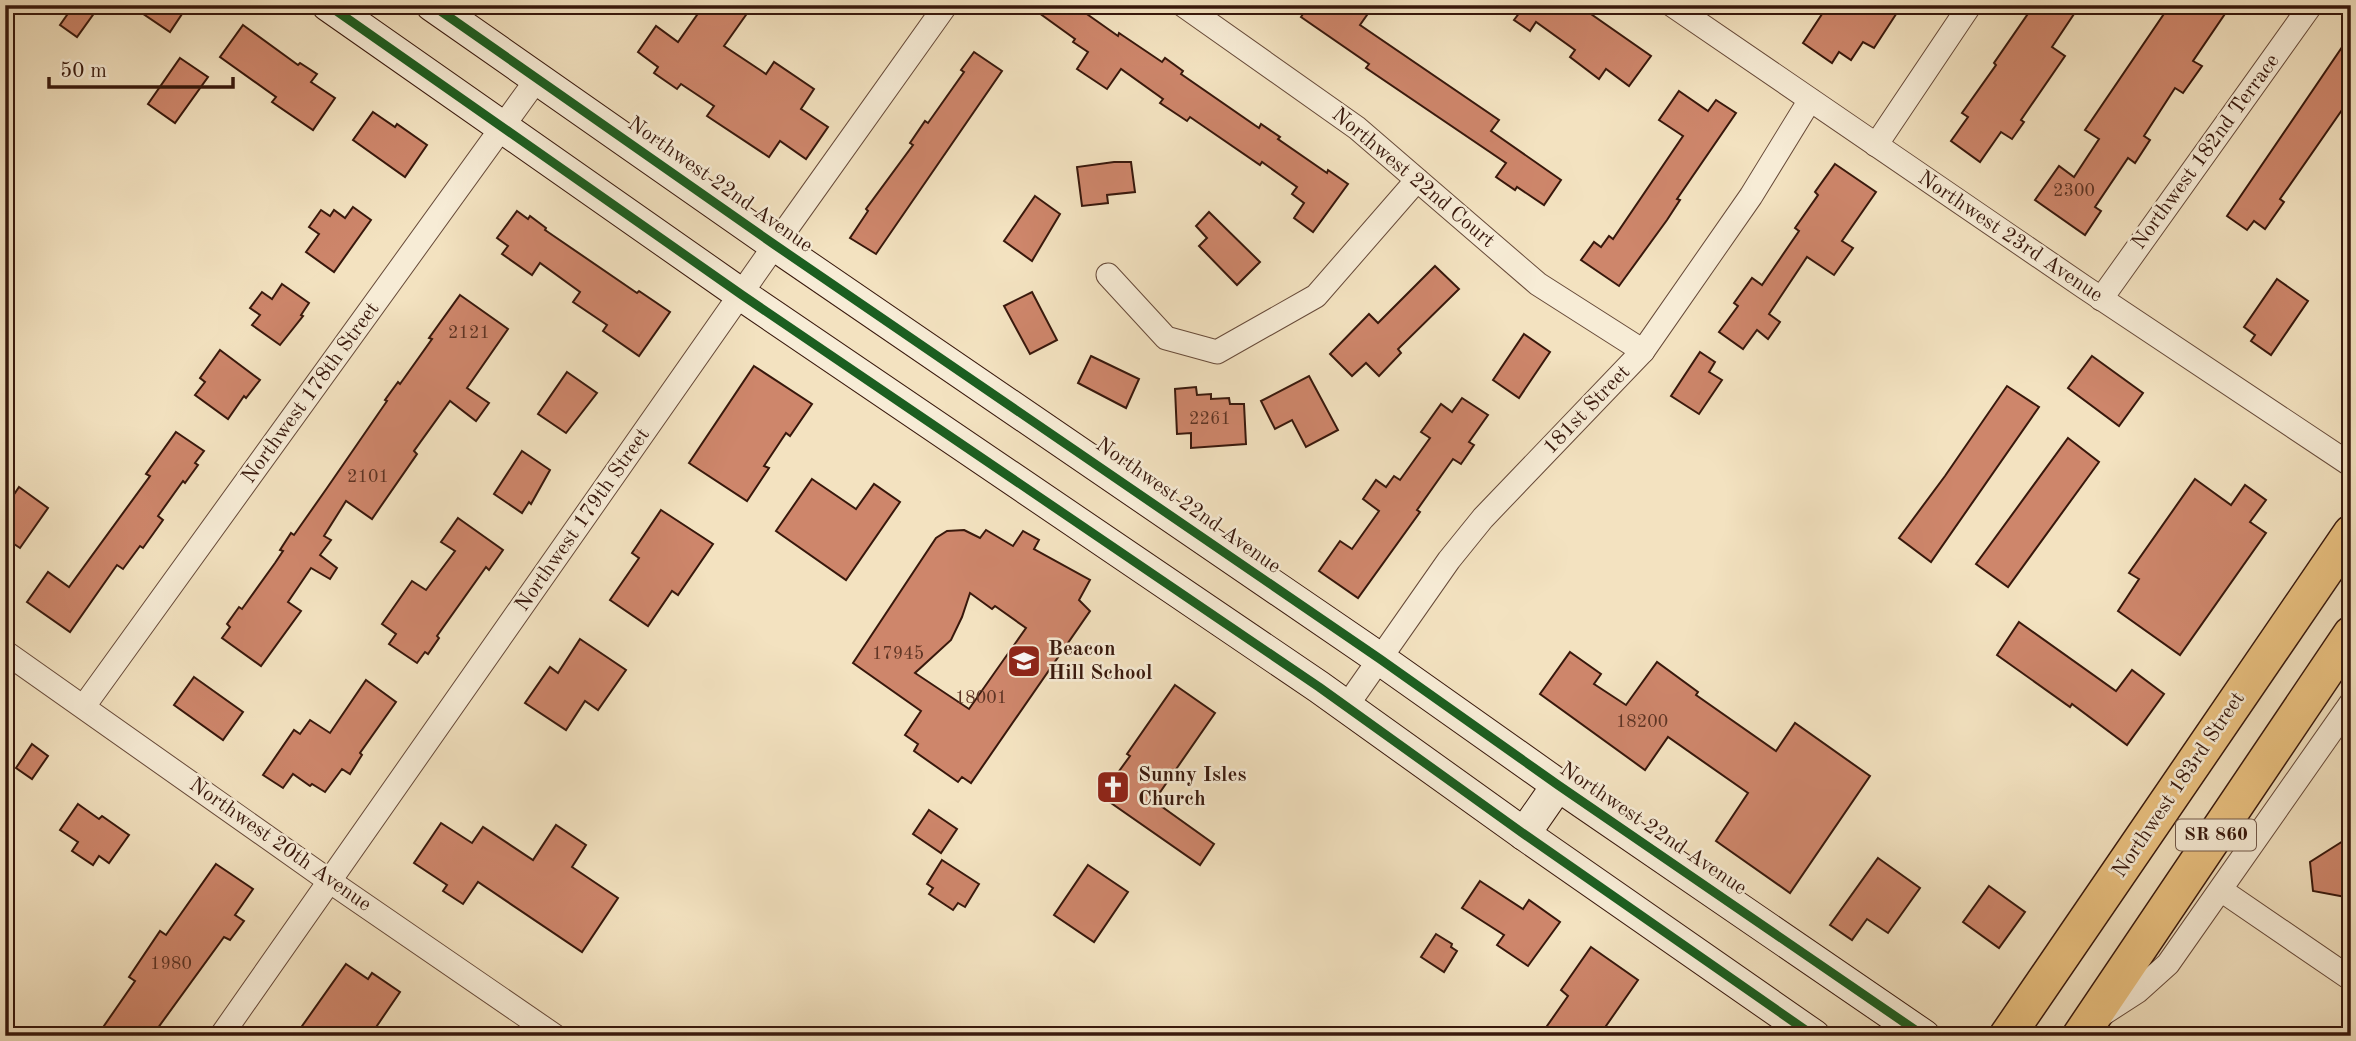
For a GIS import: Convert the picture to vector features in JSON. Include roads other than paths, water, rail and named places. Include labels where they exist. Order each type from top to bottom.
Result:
[{"type":"main road","points":[[328,5],[742,295],[1164,581],[1814,1036]]},
{"type":"main road","name":"Northwest 22nd Avenue","points":[[432,5],[775,245],[1924,1036]]},
{"type":"main road","name":"Northwest 183rd Street","points":[[2007,1036],[2351,533]]},
{"type":"main road","name":"SR 860","points":[[2085,1029],[2351,634]]},
{"type":"main road","points":[[1524,834],[1558,786]]},
{"type":"street","name":"Northwest 179th Street","points":[[221,1036],[328,880],[946,5]]},
{"type":"street","name":"Northwest 22nd Court","points":[[1183,5],[1357,128],[1538,284],[1643,351]]},
{"type":"street","name":"Northwest 23rd Avenue","points":[[1672,5],[2101,299],[2351,466]]},
{"type":"street","points":[[1876,145],[1970,5]]},
{"type":"street","name":"Northwest 182nd Terrace","points":[[2101,299],[2311,5]]},
{"type":"street","name":"Northwest 178th Street","points":[[84,706],[537,79]]},
{"type":"street","name":"181st Street","points":[[1346,708],[1449,560],[1483,518],[1643,351],[1751,196],[1810,100]]},
{"type":"street","points":[[1108,275],[1166,338],[1217,352],[1316,296],[1417,180]]},
{"type":"street","name":"Northwest 20th Avenue","points":[[5,652],[555,1036]]},
{"type":"street","points":[[2085,1029],[2138,991],[2168,964],[2351,703]]},
{"type":"street","points":[[2221,890],[2351,979]]},
{"type":"place","name":"Beacon Hill School","points":[[1024,661]]},
{"type":"place","name":"Sunny Isles Church","points":[[1113,787]]}]
